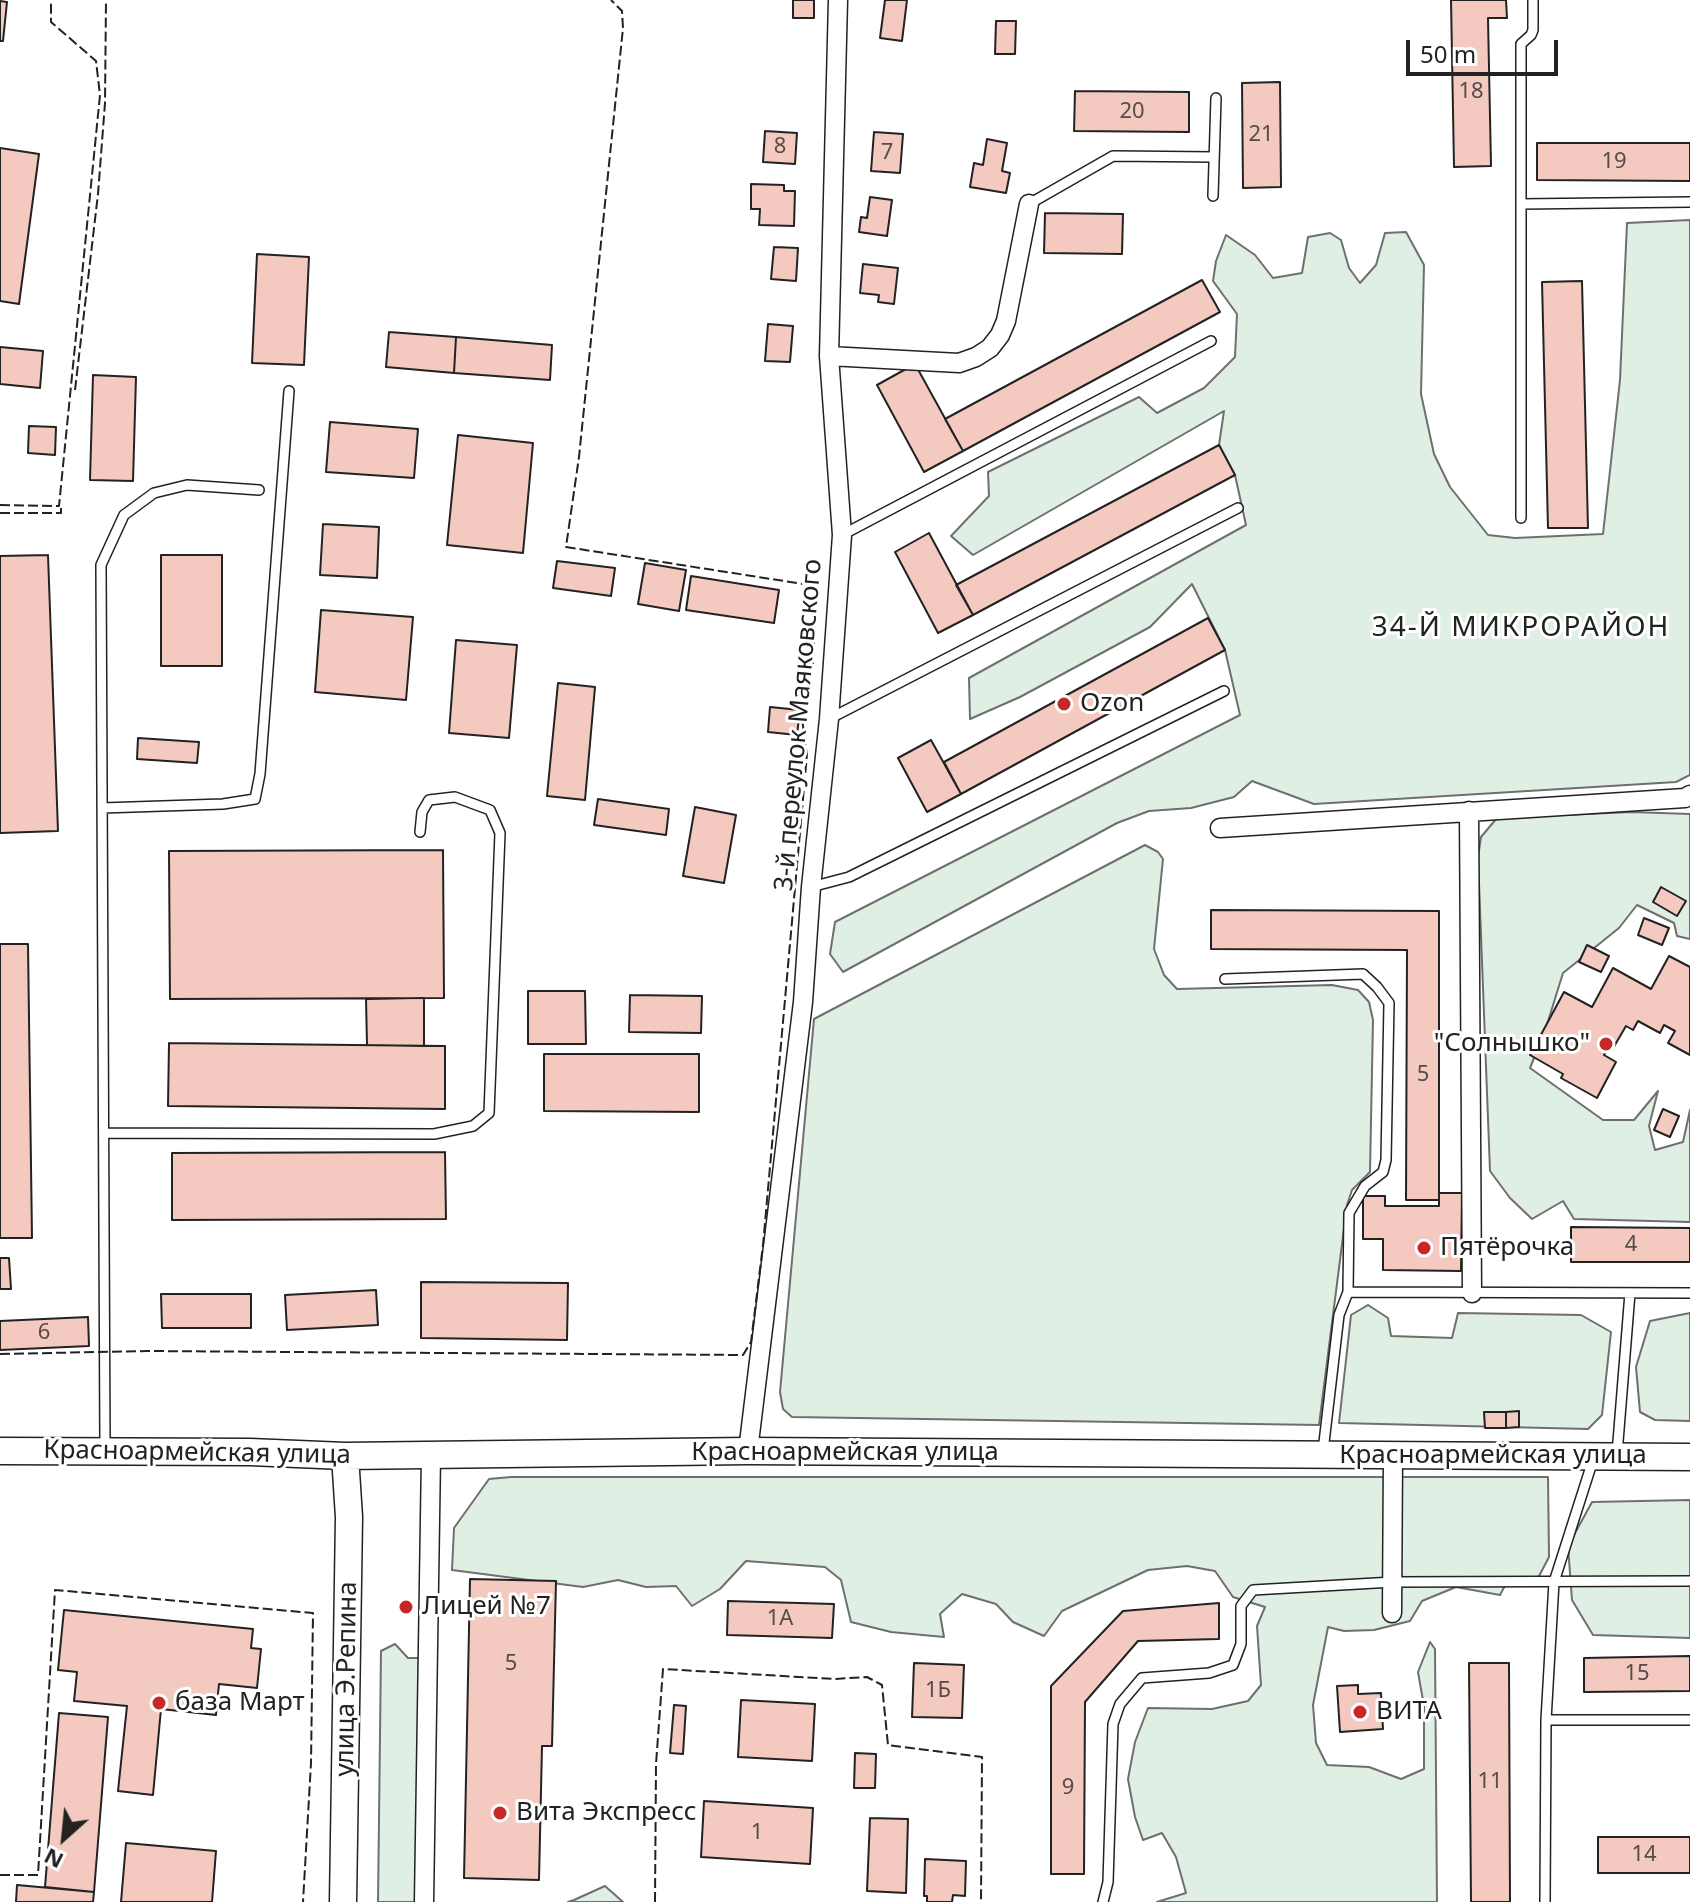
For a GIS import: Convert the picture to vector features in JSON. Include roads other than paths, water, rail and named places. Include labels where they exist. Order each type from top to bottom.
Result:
[{"type":"main road","name":"Красноармейская улица","points":[[0,1451],[345,1456],[748,1451],[1690,1457]]},
{"type":"main road","name":"улица Э.Репина","points":[[343,1902],[349,1517],[345,1456]]},
{"type":"street","name":"3-й переулок Маяковского","points":[[748,1451],[803,1002],[842,535],[829,356],[838,0]]},
{"type":"street","points":[[829,356],[959,363],[990,348],[1006,321],[1029,204]]},
{"type":"street","points":[[1220,828],[1685,798],[1690,795]]},
{"type":"street","points":[[1469,811],[1472,1293]]},
{"type":"street","points":[[424,1902],[431,1455]]},
{"type":"street","points":[[1392,1613],[1393,1455]]},
{"type":"lane","points":[[1521,518],[1521,44],[1533,30],[1533,0]]},
{"type":"lane","points":[[1213,196],[1216,98]]},
{"type":"lane","points":[[1029,204],[1113,156],[1214,157]]},
{"type":"lane","points":[[1521,204],[1690,202]]},
{"type":"lane","points":[[842,535],[1211,341]]},
{"type":"lane","points":[[102,808],[223,804],[255,799],[260,774],[289,391]]},
{"type":"lane","points":[[105,1451],[101,565],[124,515],[154,493],[187,485],[259,490]]},
{"type":"lane","points":[[829,719],[1238,508]]},
{"type":"lane","points":[[811,887],[849,877],[1224,691]]},
{"type":"lane","points":[[104,1133],[434,1134],[473,1126],[489,1113],[500,833],[490,810],[455,797],[429,800],[422,812],[420,832]]},
{"type":"lane","points":[[1225,979],[1363,974],[1389,1003],[1386,1160],[1383,1172],[1365,1186],[1349,1213],[1348,1292],[1339,1315],[1323,1455]]},
{"type":"lane","points":[[104,1133],[111,1170]]},
{"type":"lane","points":[[1348,1292],[1690,1293]]},
{"type":"lane","points":[[1545,1902],[1546,1720],[1554,1582],[1606,1457],[1630,1293]]},
{"type":"lane","points":[[1103,1902],[1108,1882],[1113,1724],[1120,1704],[1142,1678],[1209,1673],[1233,1665],[1241,1644],[1241,1606],[1253,1590],[1393,1582],[1690,1581]]},
{"type":"lane","points":[[1546,1720],[1690,1720]]},
{"type":"place","name":"Ozon","points":[[1064,704]]},
{"type":"place","name":"\"Солнышко\"","points":[[1606,1044]]},
{"type":"place","name":"Пятёрочка","points":[[1424,1248]]},
{"type":"place","name":"Лицей №7","points":[[406,1607]]},
{"type":"place","name":"база Март","points":[[159,1703]]},
{"type":"place","name":"ВИТА","points":[[1360,1712]]},
{"type":"place","name":"Вита Экспресс","points":[[500,1813]]},
{"type":"district","name":"34-Й МИКРОРАЙОН","points":[[1521,628]]}]
